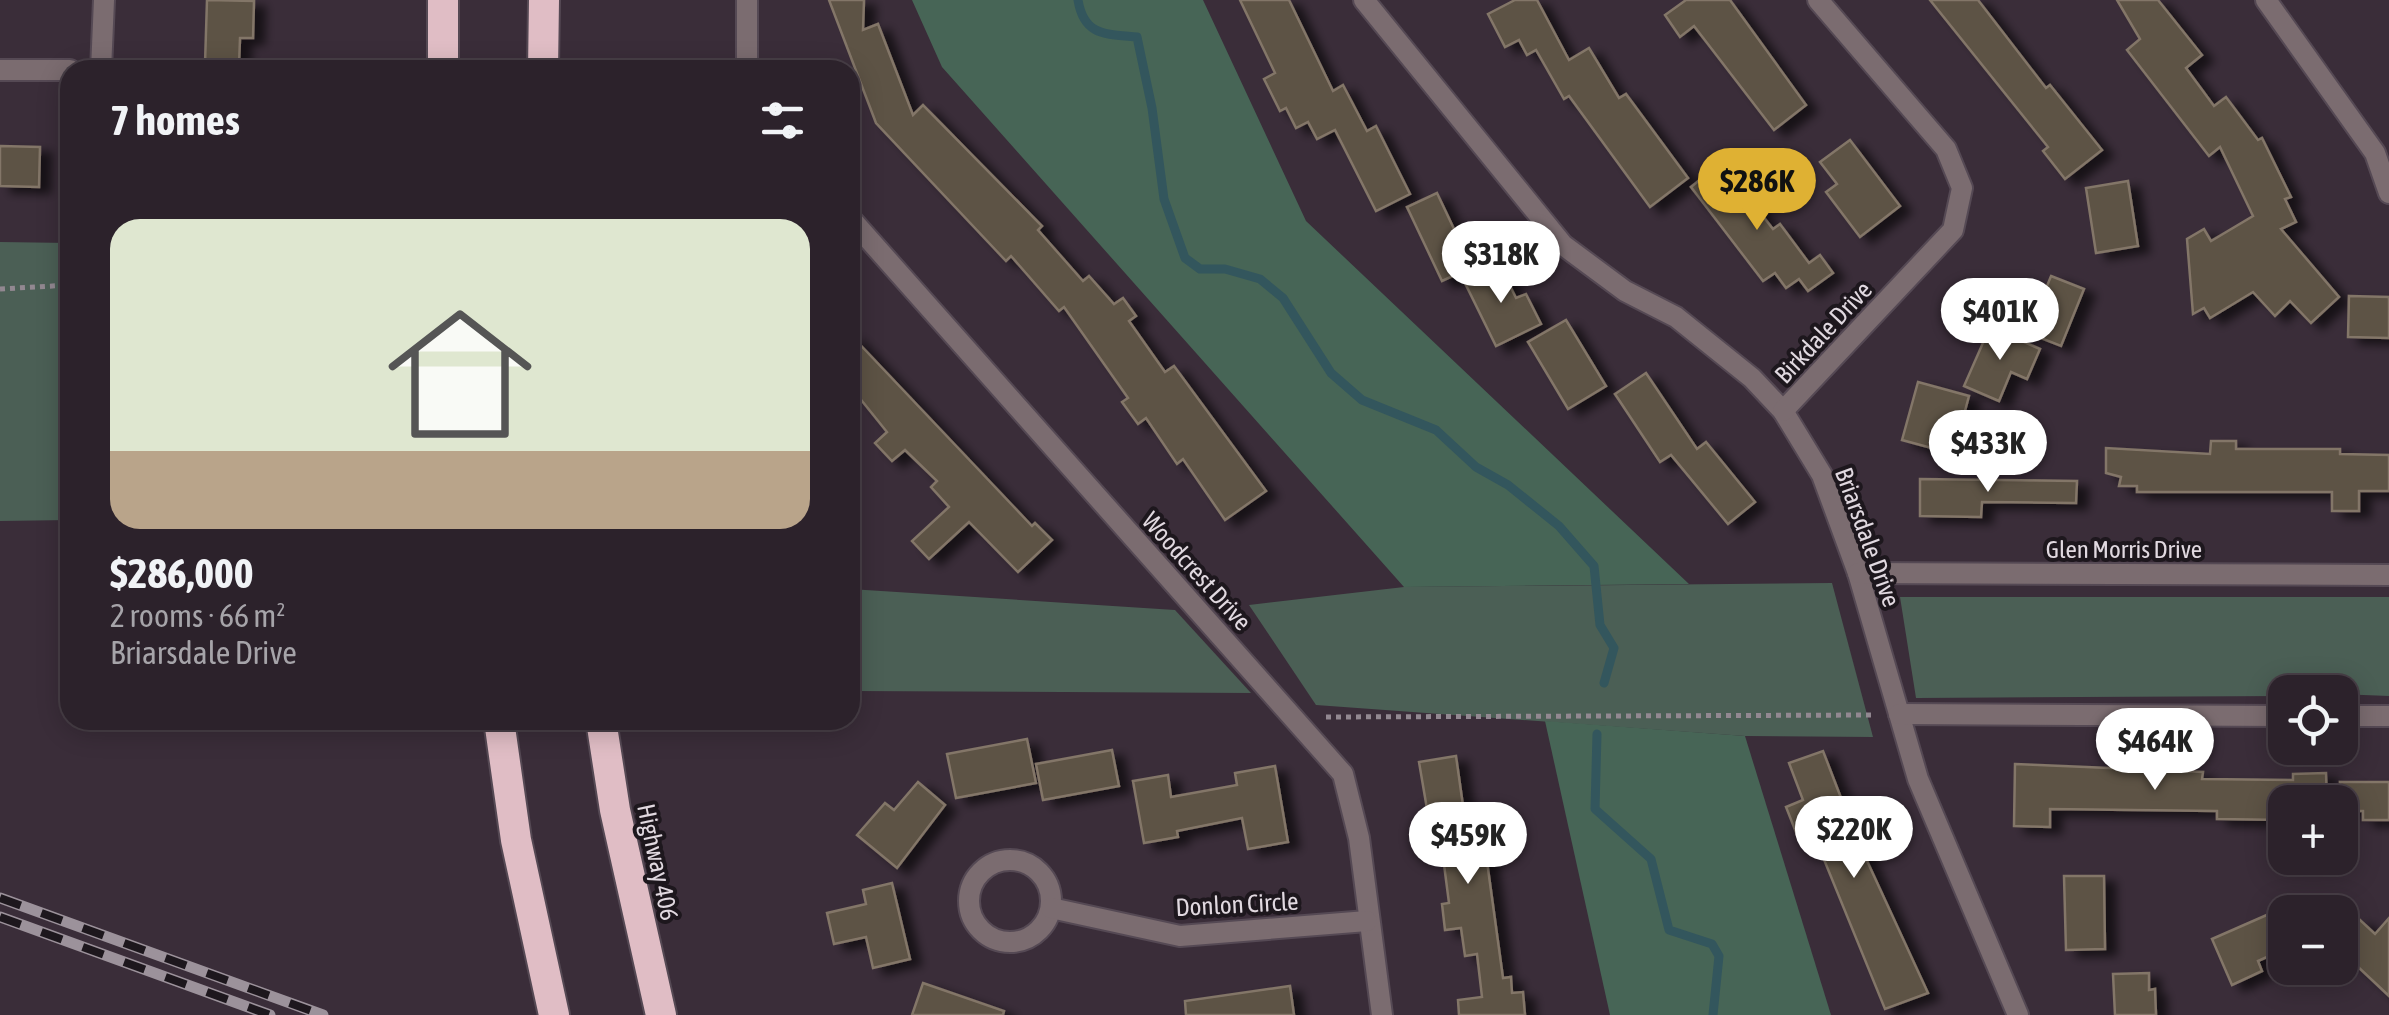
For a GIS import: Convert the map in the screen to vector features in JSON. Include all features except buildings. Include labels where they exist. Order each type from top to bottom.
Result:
[{"type":"highway","points":[[443,0],[444,60]]},
{"type":"highway","points":[[543,60],[544,0]]},
{"type":"highway","points":[[500,730],[516,840],[554,1015]]},
{"type":"highway","name":"Highway 406","points":[[603,730],[615,810],[661,1015]]},
{"type":"street","points":[[101,60],[104,0]]},
{"type":"street","points":[[747,0],[747,60]]},
{"type":"street","name":"Briarsdale Drive","points":[[1364,0],[1564,245],[1625,292],[1676,317],[1752,378],[1783,411],[1822,475],[1858,573],[1918,779],[2018,1015]]},
{"type":"street","name":"Birkdale Drive","points":[[1783,411],[1953,230],[1962,188],[1946,149],[1818,0]]},
{"type":"street","points":[[2266,0],[2375,153],[2389,193]]},
{"type":"street","points":[[0,70],[60,70]]},
{"type":"street","name":"Woodcrest Drive","points":[[860,229],[1343,774],[1359,838],[1382,1015]]},
{"type":"street","name":"Glen Morris Drive","points":[[1858,573],[2389,575]]},
{"type":"street","points":[[1898,714],[2268,716]]},
{"type":"street","points":[[2358,716],[2389,716]]},
{"type":"street","points":[[1017,860],[1040,872],[1048,882],[1051,908],[1037,932],[1011,943],[997,940],[975,922],[969,895],[980,872],[991,864],[1017,860]]},
{"type":"street","name":"Donlon Circle","points":[[1051,908],[1180,936],[1367,921]]},
{"type":"path","points":[[0,289],[60,286]]},
{"type":"path","points":[[1293,717],[1898,714]]},
{"type":"green space","points":[[912,0],[1203,0],[1306,221],[1689,584],[1404,587],[942,67]]},
{"type":"green space","points":[[0,242],[60,243],[60,520],[0,521]]},
{"type":"green space","points":[[1832,583],[1873,737],[1745,736],[1316,705],[1249,605],[1404,587]]},
{"type":"green space","points":[[860,590],[1175,610],[1251,693],[860,691]]},
{"type":"green space","points":[[1900,597],[2389,597],[2389,696],[2358,695],[2358,675],[2268,675],[2268,696],[1916,698]]},
{"type":"green space","points":[[1545,721],[1745,736],[1831,1015],[1610,1015]]},
{"type":"waterway","points":[[1078,0],[1091,27],[1137,37],[1152,108],[1164,199],[1185,258],[1200,269],[1225,269],[1260,279],[1283,298],[1331,373],[1362,400],[1436,430],[1476,467],[1508,485],[1559,526],[1594,566],[1600,625],[1614,648],[1604,683]]},
{"type":"waterway","points":[[1597,734],[1595,809],[1651,859],[1669,930],[1712,944],[1719,956],[1713,1015]]},
{"type":"railway","points":[[0,898],[323,1015]]},
{"type":"railway","points":[[0,917],[270,1015]]}]
